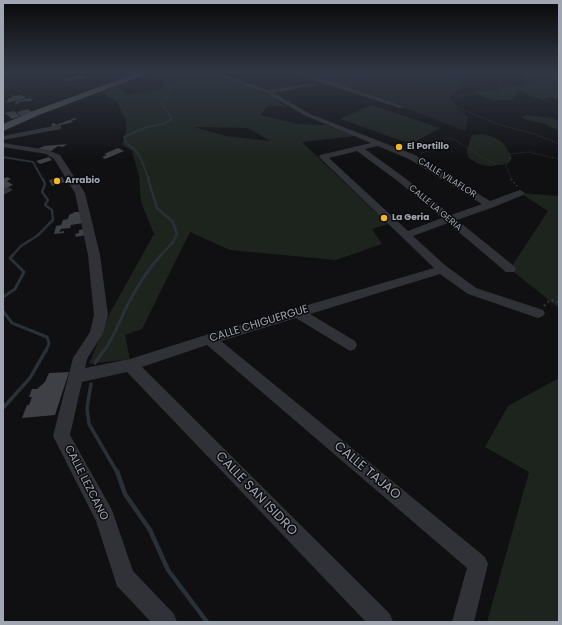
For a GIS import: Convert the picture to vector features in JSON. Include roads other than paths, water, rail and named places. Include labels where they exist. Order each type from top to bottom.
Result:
[{"type":"main road","points":[[3,128],[50,108],[68,102]]},
{"type":"street","name":"CALLE VILAFLOR","points":[[286,102],[308,115],[412,156],[491,205]]},
{"type":"street","points":[[390,102],[402,106]]},
{"type":"street","points":[[3,138],[58,127]]},
{"type":"street","points":[[380,143],[322,157],[442,269],[472,291],[538,313]]},
{"type":"street","name":"CALLE LEZCANO","points":[[3,145],[48,152],[57,157],[80,193],[94,255],[101,315],[96,333],[80,358],[61,436],[105,517],[125,578],[166,622]]},
{"type":"street","name":"CALLE LA GERIA","points":[[358,148],[402,180],[510,270]]},
{"type":"street","points":[[406,235],[491,205],[520,193]]},
{"type":"street","name":"CALLE CHIGUERGUE","points":[[75,377],[130,366],[209,339],[442,269]]},
{"type":"street","points":[[297,312],[350,345]]},
{"type":"street","name":"CALLE TAJAO","points":[[209,339],[478,564],[463,622]]},
{"type":"street","name":"CALLE SAN ISIDRO","points":[[130,366],[382,622]]},
{"type":"waterway","points":[[160,102],[172,118],[168,121]]},
{"type":"waterway","points":[[149,180],[138,154],[128,144],[124,137],[147,127],[164,124],[170,120]]},
{"type":"waterway","points":[[3,157],[33,162],[43,180]]},
{"type":"waterway","points":[[12,256],[21,246],[37,236],[53,220],[52,210],[45,205],[48,200],[42,192],[45,184],[43,179]]},
{"type":"waterway","points":[[148,179],[157,208],[173,222],[177,234],[173,242],[160,256]]},
{"type":"waterway","points":[[3,297],[15,289],[24,272],[10,258],[12,256]]},
{"type":"waterway","points":[[104,351],[108,346],[135,291],[147,272],[160,256]]},
{"type":"waterway","points":[[3,311],[12,323],[47,337],[49,343],[46,351]]},
{"type":"waterway","points":[[3,408],[30,378],[46,350]]},
{"type":"waterway","points":[[95,363],[104,350]]},
{"type":"waterway","points":[[91,384],[87,408],[89,424],[117,472]]},
{"type":"waterway","points":[[117,471],[125,494],[150,530],[168,570],[207,622]]},
{"type":"place","name":"El Portillo","points":[[399,147]]},
{"type":"place","name":"Arrabio","points":[[57,181]]},
{"type":"place","name":"La Geria","points":[[384,218]]}]
